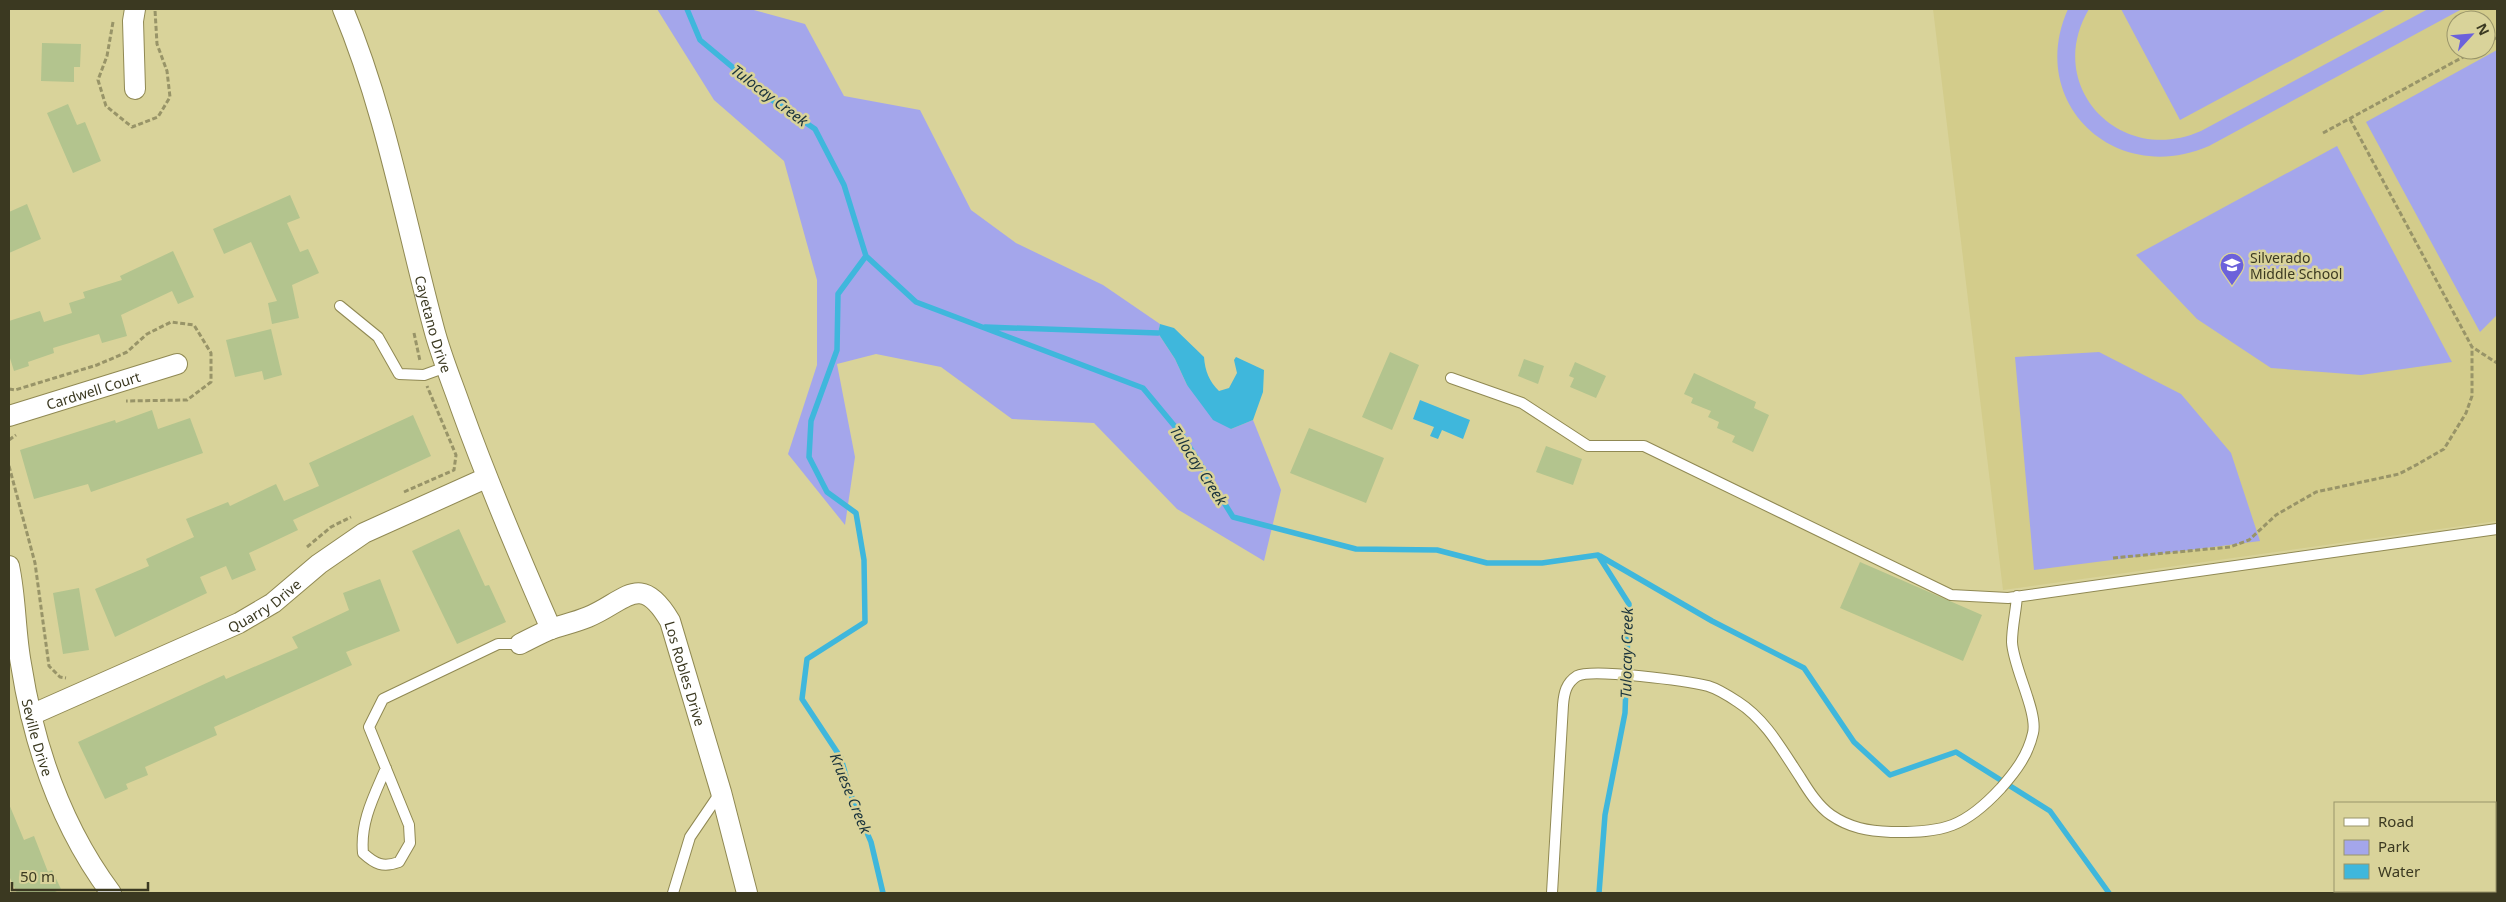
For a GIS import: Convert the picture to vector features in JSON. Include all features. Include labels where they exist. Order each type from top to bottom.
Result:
[{"type":"street","points":[[135,9],[132,21],[135,89]]},
{"type":"street","name":"Cayetano Drive","points":[[343,9],[357,42],[382,118],[434,331],[446,368],[486,478],[551,629]]},
{"type":"street","name":"Cardwell Court","points":[[9,416],[177,364]]},
{"type":"street","name":"Quarry Drive","points":[[30,715],[239,623],[274,603],[319,564],[364,533],[486,478]]},
{"type":"street","name":"Seville Drive","points":[[9,566],[20,664],[30,715],[47,771],[66,820],[88,861],[111,893]]},
{"type":"street","name":"Los Robles Drive","points":[[520,644],[551,629],[589,617],[618,599],[633,593],[647,595],[660,603],[670,621],[721,792],[747,893]]},
{"type":"lane","points":[[340,306],[378,337],[399,374],[424,376],[446,368]]},
{"type":"lane","points":[[1451,378],[1522,403],[1588,446],[1644,446],[1951,595],[2017,596],[2497,529]]},
{"type":"lane","points":[[1552,893],[1564,691],[1578,676],[1594,673],[1655,678],[1710,686],[1738,702],[1763,722],[1810,793],[1829,814],[1851,827],[1872,831],[1924,832],[1946,828],[1979,811],[1997,792],[2018,768],[2034,731],[2012,641],[2017,596]]},
{"type":"lane","points":[[386,768],[369,807],[362,834],[363,852],[374,863],[387,866],[399,862],[410,843],[409,825],[386,768],[369,727],[383,700],[498,644],[520,644]]},
{"type":"lane","points":[[673,893],[690,837],[721,792]]},
{"type":"path","points":[[2323,133],[2458,60]]},
{"type":"path","points":[[2350,119],[2472,348],[2497,363]]},
{"type":"path","points":[[395,496],[454,470],[456,455],[424,376],[412,328]]},
{"type":"path","points":[[2113,558],[2230,547],[2249,540],[2276,515],[2316,492],[2399,474],[2444,449],[2455,435],[2472,396],[2472,348]]},
{"type":"path","points":[[9,466],[35,563],[49,666],[60,677],[71,680]]},
{"type":"path","points":[[300,553],[331,526],[352,517]]},
{"type":"shaded area","name":"Silverado Middle School","points":[[1933,9],[2497,9],[2497,521],[2003,590]]},
{"type":"green space","points":[[657,9],[750,9],[805,24],[844,96],[920,110],[971,210],[1016,243],[1103,285],[1160,324],[1158,333],[1175,359],[1187,385],[1231,429],[1253,420],[1281,490],[1264,561],[1177,509],[1094,423],[1012,419],[941,367],[876,354],[837,364],[855,457],[845,525],[788,454],[817,365],[817,280],[784,161],[714,100]]},
{"type":"green space","points":[[2068,9],[2089,9],[2077,38],[2076,66],[2083,91],[2097,112],[2118,129],[2143,138],[2171,139],[2201,131],[2428,9],[2462,9],[2446,10],[2446,18],[2209,146],[2174,156],[2141,155],[2112,145],[2087,128],[2069,104],[2059,76],[2058,44]]},
{"type":"green space","points":[[2121,9],[2387,9],[2180,120]]},
{"type":"green space","points":[[2496,51],[2497,315],[2480,332],[2366,122],[2479,60],[2496,60]]},
{"type":"green space","points":[[2337,146],[2452,362],[2361,375],[2271,368],[2197,319],[2136,255]]},
{"type":"green space","points":[[2099,352],[2181,394],[2231,453],[2260,541],[2034,570],[2015,357]]},
{"type":"water","points":[[1160,324],[1174,328],[1204,357],[1208,376],[1219,391],[1229,388],[1237,373],[1234,360],[1236,357],[1264,370],[1263,392],[1253,420],[1231,429],[1213,420],[1187,385],[1175,359],[1158,333]]},
{"type":"water","points":[[1420,400],[1470,420],[1463,439],[1442,430],[1438,439],[1430,436],[1434,427],[1413,419]]},
{"type":"building","points":[[42,43],[81,44],[80,67],[74,67],[74,82],[41,81]]},
{"type":"building","points":[[68,104],[77,125],[85,122],[101,161],[73,173],[47,113]]},
{"type":"building","points":[[290,195],[300,218],[287,223],[300,252],[308,249],[319,273],[292,285],[299,318],[272,324],[268,303],[277,301],[251,242],[224,254],[213,229]]},
{"type":"building","points":[[27,204],[41,239],[9,253],[9,212]]},
{"type":"building","points":[[173,251],[194,297],[178,304],[172,291],[121,315],[127,336],[102,343],[99,334],[53,348],[54,353],[28,362],[29,366],[14,371],[9,355],[9,321],[40,311],[44,322],[72,313],[69,303],[85,298],[83,292],[122,280],[120,276]]},
{"type":"building","points":[[271,329],[282,375],[264,380],[262,371],[235,377],[226,340]]},
{"type":"building","points":[[1390,352],[1419,365],[1392,430],[1362,417]]},
{"type":"building","points":[[1524,359],[1544,366],[1538,384],[1518,376]]},
{"type":"building","points":[[1575,362],[1606,376],[1596,398],[1570,387],[1574,378],[1569,376]]},
{"type":"building","points":[[1694,373],[1756,402],[1754,408],[1769,415],[1753,452],[1732,442],[1735,436],[1717,428],[1719,422],[1708,417],[1711,411],[1691,403],[1693,398],[1684,394]]},
{"type":"building","points":[[152,410],[158,429],[190,418],[203,453],[91,492],[88,484],[34,499],[20,450],[115,420],[116,423]]},
{"type":"building","points":[[413,415],[431,456],[293,520],[298,530],[249,553],[256,570],[232,580],[226,566],[200,577],[207,593],[115,637],[95,589],[149,566],[146,559],[194,537],[186,519],[228,502],[230,506],[276,484],[284,501],[319,486],[309,463]]},
{"type":"building","points":[[1309,428],[1384,458],[1366,503],[1290,473]]},
{"type":"building","points":[[1546,446],[1582,459],[1573,485],[1536,472]]},
{"type":"building","points":[[459,529],[485,586],[489,585],[506,622],[457,644],[412,551]]},
{"type":"building","points":[[1860,562],[1982,615],[1963,661],[1840,608]]},
{"type":"building","points":[[380,579],[400,631],[346,652],[352,665],[214,727],[217,735],[145,767],[148,775],[126,784],[128,789],[105,799],[78,742],[224,675],[226,679],[298,648],[292,637],[349,610],[343,593]]},
{"type":"building","points":[[79,588],[89,650],[63,654],[53,593]]},
{"type":"building","points":[[9,804],[24,840],[34,836],[48,872],[52,870],[61,889],[53,893],[17,893],[9,876]]},
{"type":"waterway","name":"Tulocay Creek","points":[[687,9],[700,40],[772,100],[815,129],[844,185],[866,256],[916,302],[1143,388],[1182,435],[1233,517],[1356,549],[1437,550],[1487,563],[1542,563],[1598,555],[1629,604],[1625,713],[1605,815],[1599,893]]},
{"type":"waterway","name":"Kruese Creek","points":[[866,256],[838,294],[837,350],[811,421],[809,457],[827,492],[856,513],[864,560],[865,622],[807,659],[802,699],[841,758],[852,798],[871,842],[883,893]]},
{"type":"waterway","points":[[985,327],[1158,333]]},
{"type":"waterway","points":[[1600,556],[1712,621],[1804,668],[1854,742],[1890,775],[1956,752],[2050,811],[2109,893]]},
{"type":"place","name":"Silverado Middle School","points":[[2232,286]]}]
